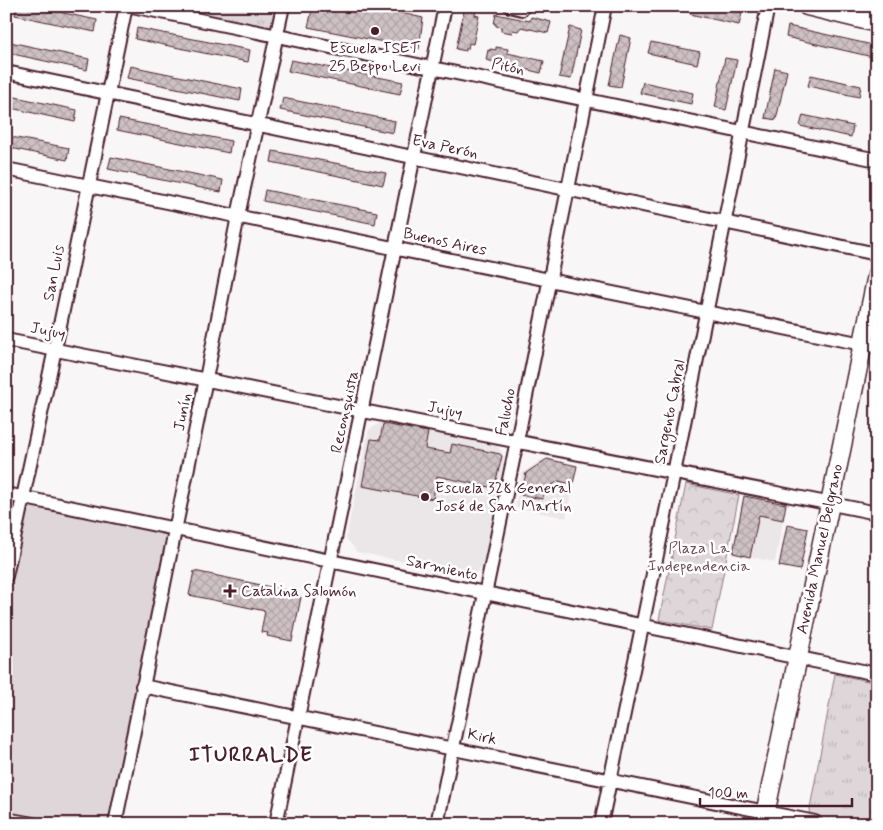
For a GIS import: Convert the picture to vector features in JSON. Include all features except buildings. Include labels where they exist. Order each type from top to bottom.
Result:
[{"type":"main road","points":[[807,6],[877,23]]},
{"type":"main road","points":[[871,6],[877,8]]},
{"type":"main road","name":"Avenida Manuel Belgrano","points":[[764,818],[830,504],[870,345],[877,274]]},
{"type":"street","name":"San Luis","points":[[6,576],[126,6]]},
{"type":"street","name":"Pitón","points":[[132,6],[877,160]]},
{"type":"street","name":"Junín","points":[[115,824],[238,216],[283,6]]},
{"type":"street","name":"Reconquista","points":[[276,824],[445,6]]},
{"type":"street","name":"Falucho","points":[[436,824],[517,441],[548,280],[605,6]]},
{"type":"street","name":"Sargento Cabral","points":[[601,824],[768,6]]},
{"type":"street","name":"Eva Perón","points":[[6,72],[877,254]]},
{"type":"street","name":"Buenos Aires","points":[[6,169],[870,345]]},
{"type":"street","name":"Jujuy","points":[[6,340],[877,513]]},
{"type":"street","name":"Sarmiento","points":[[6,494],[872,673]]},
{"type":"street","name":"Kirk","points":[[142,686],[610,780],[764,818],[815,822]]},
{"type":"street","points":[[6,819],[33,824]]},
{"type":"shaded area","name":"Escuela 328 General José de San Martín","points":[[382,422],[497,445],[504,456],[483,568],[471,575],[357,552],[346,538],[369,430]]},
{"type":"shaded area","points":[[543,459],[577,466],[566,518],[515,507],[522,473]]},
{"type":"shaded area","points":[[744,496],[786,504],[775,562],[733,553]]},
{"type":"green space","points":[[132,6],[283,6],[276,36]]},
{"type":"green space","name":"Plaza La Independencia","points":[[686,484],[739,495],[712,630],[659,620]]},
{"type":"green space","points":[[6,494],[23,498],[6,576]]},
{"type":"green space","points":[[23,498],[174,529],[115,824],[33,824],[6,819],[6,576]]},
{"type":"green space","points":[[835,674],[877,683],[877,824],[807,824]]},
{"type":"railway","points":[[869,824],[877,786]]},
{"type":"place","name":"Escuela ISET 25 Beppo Levi","points":[[375,31]]},
{"type":"place","name":"Escuela 328 General José de San Martín","points":[[425,497]]},
{"type":"place","name":"Catalina Salomón","points":[[230,591]]},
{"type":"district","name":"ITURRALDE","points":[[251,755]]}]
